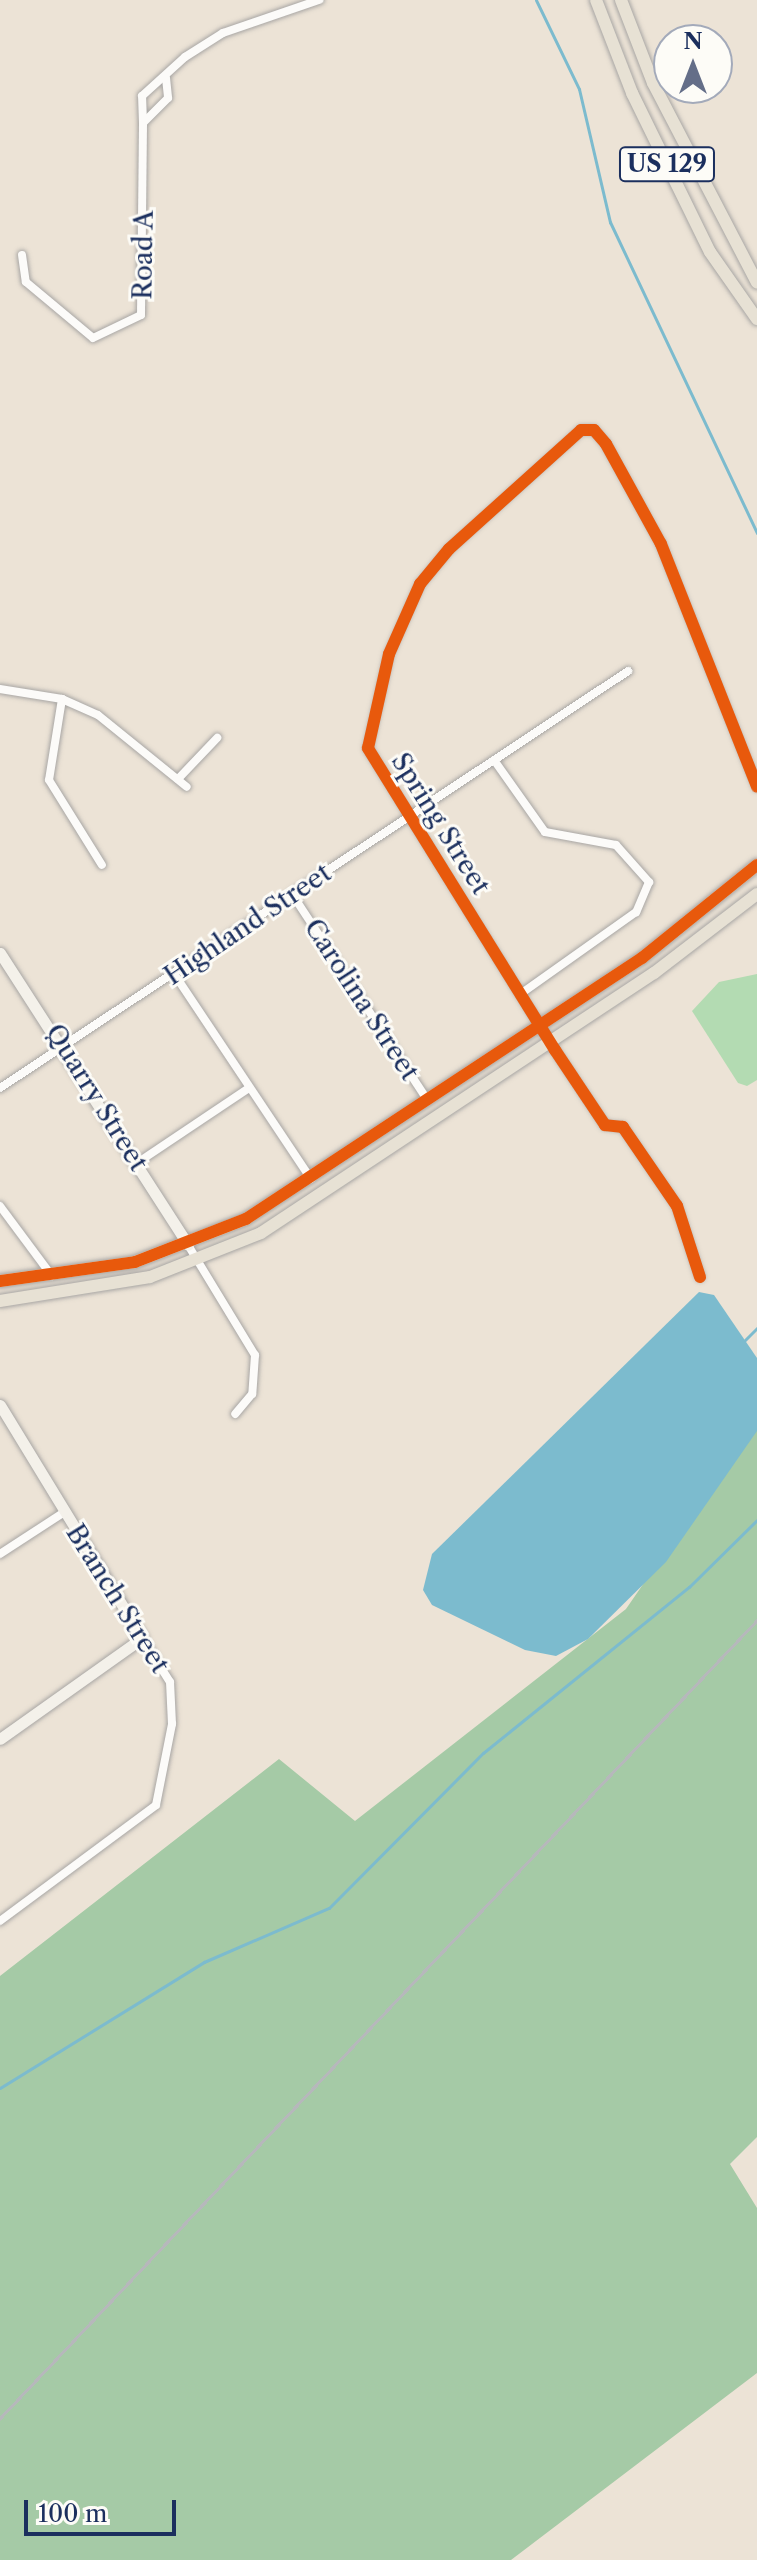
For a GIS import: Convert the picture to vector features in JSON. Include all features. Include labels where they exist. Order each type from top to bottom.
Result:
[{"type":"main road","name":"US 129","points":[[596,0],[632,93],[710,252],[757,319]]},
{"type":"main road","name":"US 129","points":[[621,0],[653,83],[757,283]]},
{"type":"main road","points":[[0,1281],[53,1276],[188,1245],[311,1179],[718,903],[757,865]]},
{"type":"main road","points":[[0,1301],[68,1295],[197,1261],[335,1188],[550,1039],[654,973],[757,894]]},
{"type":"street","name":"Road A","points":[[22,255],[26,282],[93,338],[141,315],[142,96],[223,33],[319,0]]},
{"type":"street","points":[[143,123],[168,98],[166,78]]},
{"type":"street","name":"Spring Street","points":[[700,1277],[677,1206],[623,1127],[605,1125],[542,1023],[406,817],[376,768],[367,726],[420,584],[574,435],[594,430],[606,444],[661,544],[757,787]]},
{"type":"street","name":"Highland Street","points":[[0,1088],[294,897],[406,817],[628,671]]},
{"type":"street","points":[[0,689],[62,699],[98,715],[187,787]]},
{"type":"street","points":[[62,699],[49,780],[102,865]]},
{"type":"street","points":[[178,779],[217,738]]},
{"type":"street","points":[[494,760],[545,832],[616,845],[649,882],[636,912],[522,993]]},
{"type":"street","name":"Carolina Street","points":[[294,897],[428,1102]]},
{"type":"street","name":"Quarry Street","points":[[0,953],[64,1044],[188,1245]]},
{"type":"street","points":[[175,975],[311,1179]]},
{"type":"street","points":[[137,1163],[249,1088]]},
{"type":"street","points":[[0,1206],[53,1276]]},
{"type":"street","points":[[188,1245],[255,1355],[252,1394],[235,1414]]},
{"type":"street","name":"Branch Street","points":[[0,1405],[63,1513],[170,1682],[172,1724],[156,1805],[0,1921]]},
{"type":"street","points":[[0,1554],[63,1513]]},
{"type":"street","points":[[0,1739],[142,1638]]},
{"type":"green space","points":[[757,974],[757,1080],[747,1086],[738,1083],[692,1011],[719,982]]},
{"type":"green space","points":[[757,1419],[757,2137],[730,2164],[757,2208],[757,2373],[511,2560],[0,2560],[0,1976],[279,1759],[355,1821],[626,1609]]},
{"type":"water","points":[[699,1292],[714,1295],[757,1358],[757,1431],[666,1562],[588,1639],[556,1656],[525,1650],[432,1605],[423,1590],[432,1554]]},
{"type":"waterway","points":[[536,0],[579,89],[610,222],[757,533]]},
{"type":"waterway","points":[[745,1340],[757,1328]]},
{"type":"waterway","points":[[0,2088],[204,1962],[329,1908],[483,1753],[689,1587],[757,1520]]},
{"type":"railway","points":[[0,2418],[757,1620]]},
{"type":"cycle path","points":[[700,1277],[677,1206],[623,1127],[605,1125],[555,1050],[368,748],[389,654],[420,584],[449,549],[581,430],[594,430],[606,444],[661,544],[757,787]]},
{"type":"cycle path","points":[[0,1281],[135,1262],[246,1219],[642,958],[757,865]]}]
